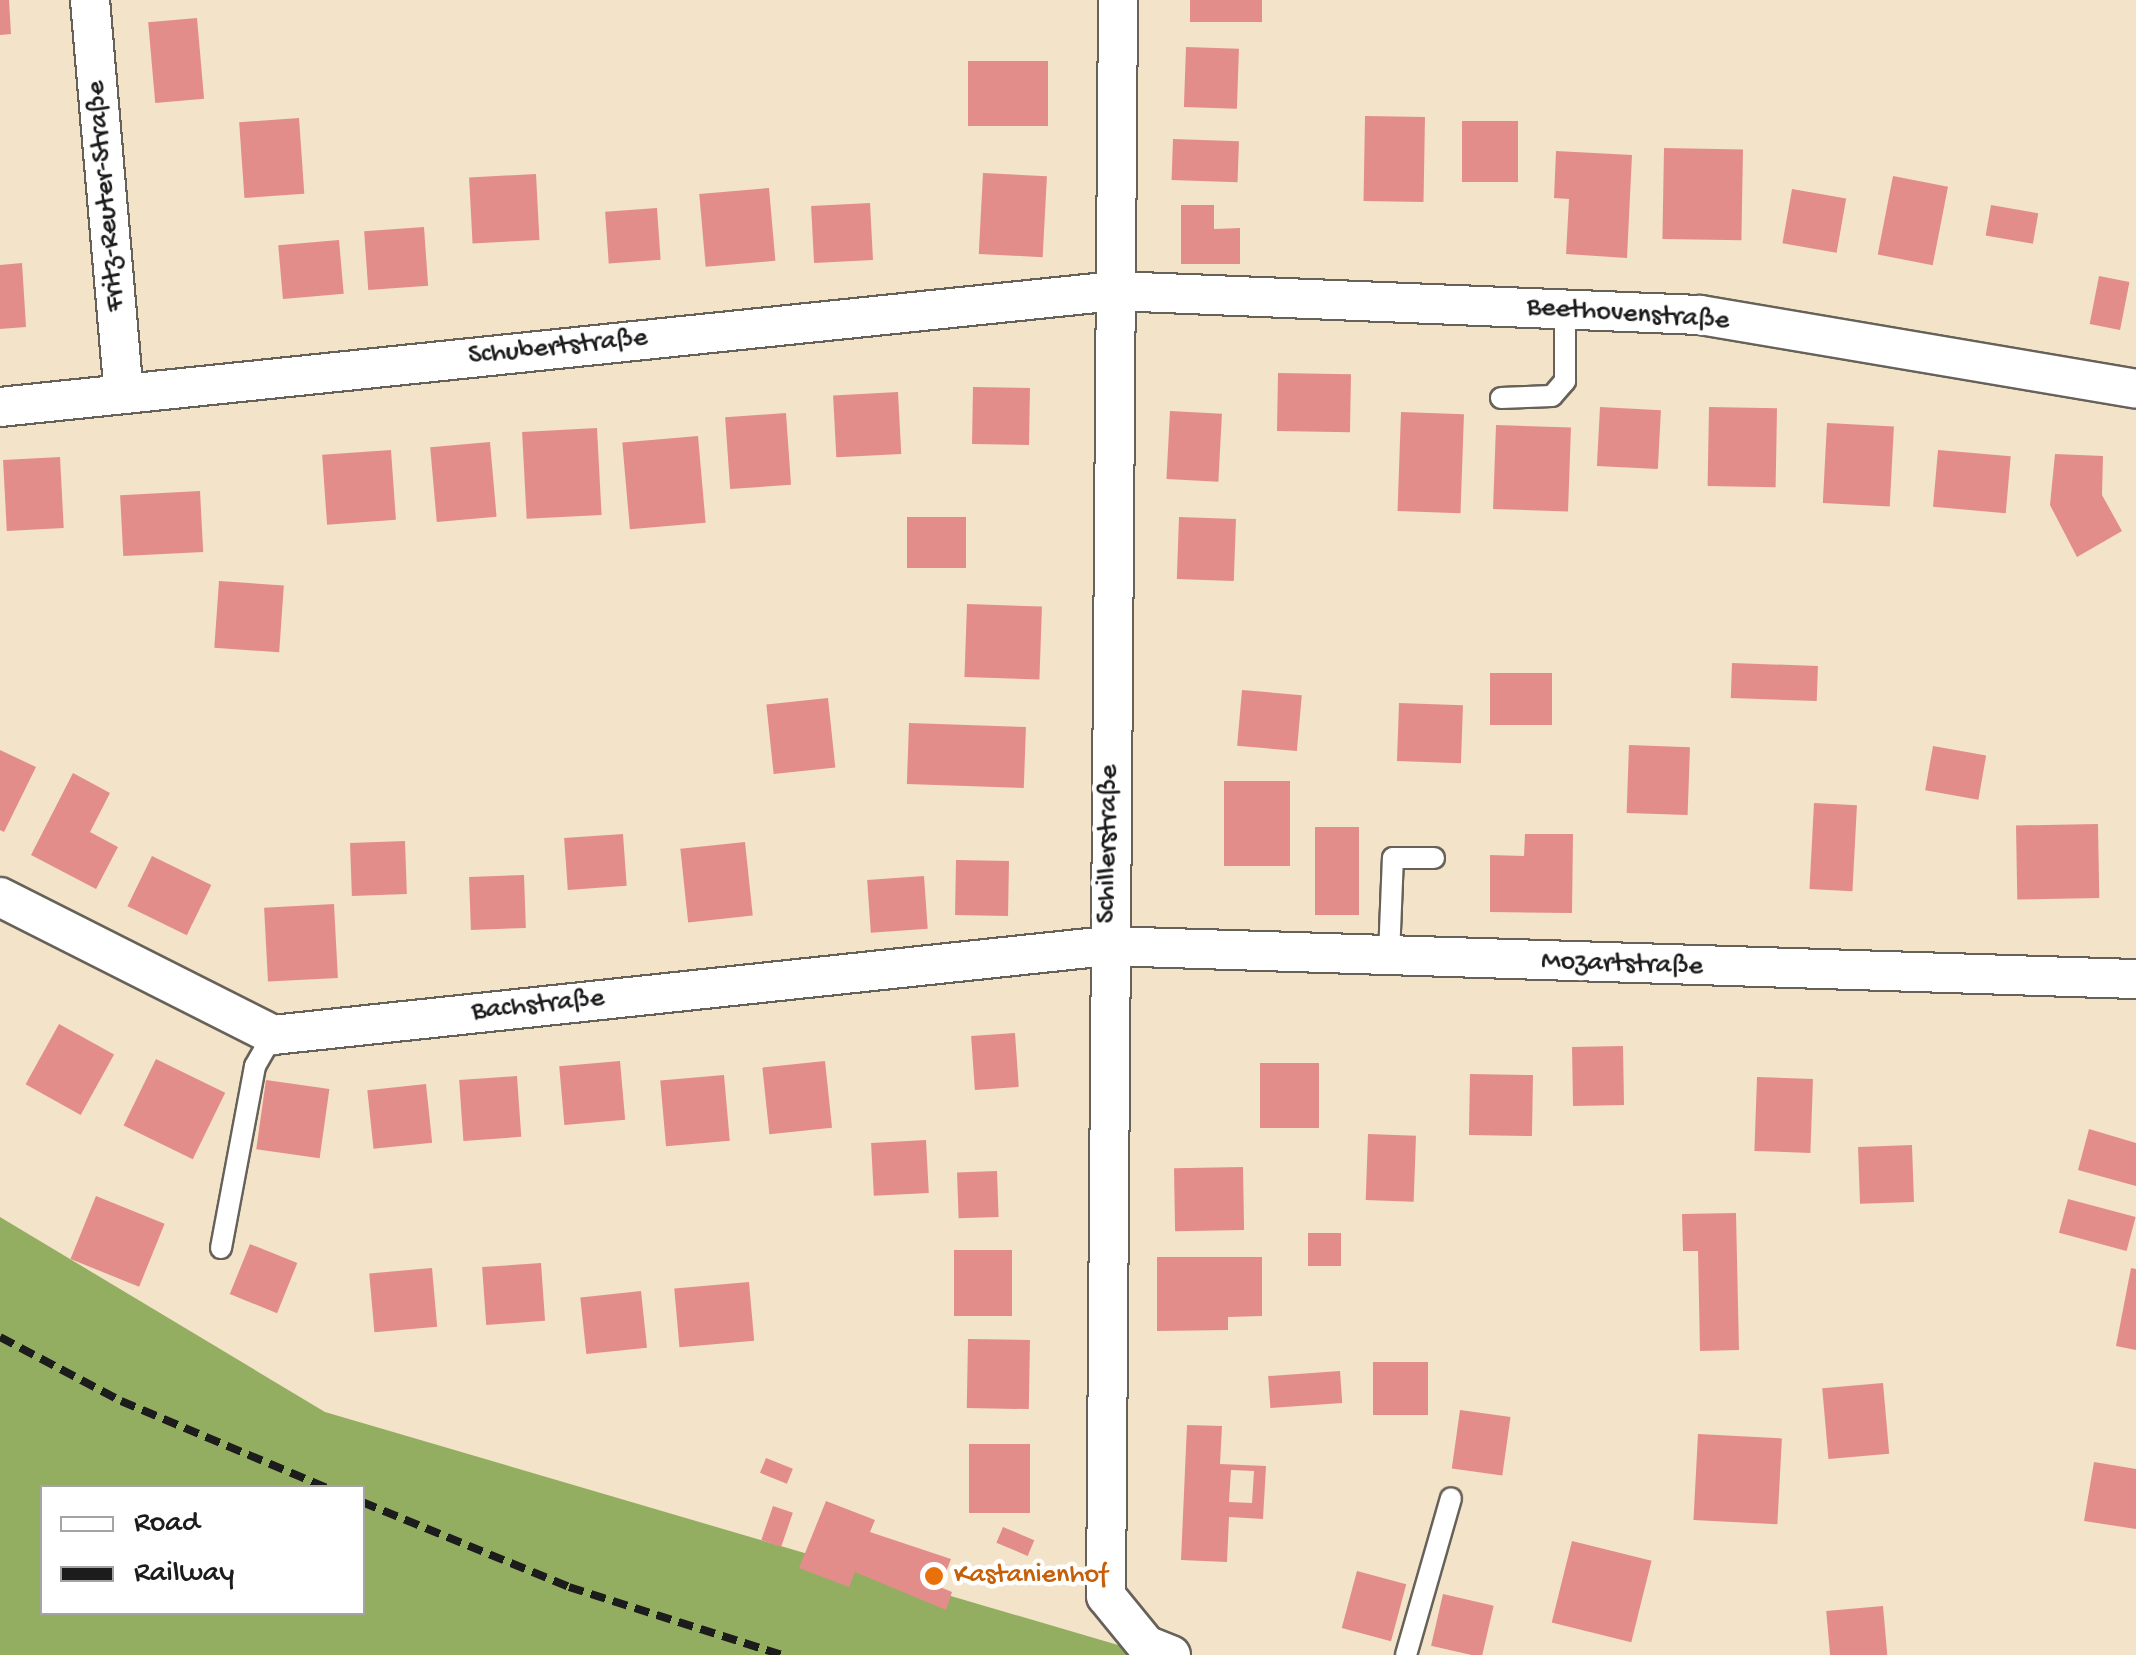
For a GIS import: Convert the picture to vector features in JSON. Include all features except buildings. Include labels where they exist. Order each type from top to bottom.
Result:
[{"type":"street","name":"Fritz-Reuter-Straße","points":[[90,0],[124,393]]},
{"type":"street","name":"Schillerstraße","points":[[1118,0],[1108,946],[1107,1608],[1171,1655]]},
{"type":"street","name":"Schubertstraße","points":[[0,408],[1115,292]]},
{"type":"street","name":"Beethovenstraße","points":[[1115,292],[1700,315],[2136,389]]},
{"type":"street","points":[[0,897],[272,1035]]},
{"type":"street","name":"Mozartstraße","points":[[1108,946],[2136,979]]},
{"type":"street","name":"Bachstraße","points":[[272,1035],[1108,946]]},
{"type":"lane","points":[[1501,398],[1552,396],[1565,381],[1565,310]]},
{"type":"lane","points":[[1389,956],[1393,858],[1434,858]]},
{"type":"lane","points":[[221,1248],[255,1066],[272,1035]]},
{"type":"lane","points":[[1406,1655],[1452,1498]]},
{"type":"green space","points":[[0,1217],[325,1412],[1152,1655],[0,1655]]},
{"type":"railway","points":[[0,1337],[121,1401],[320,1485]]},
{"type":"railway","points":[[365,1503],[569,1587],[782,1655]]},
{"type":"place","name":"Kastanienhof","points":[[934,1576]]}]
